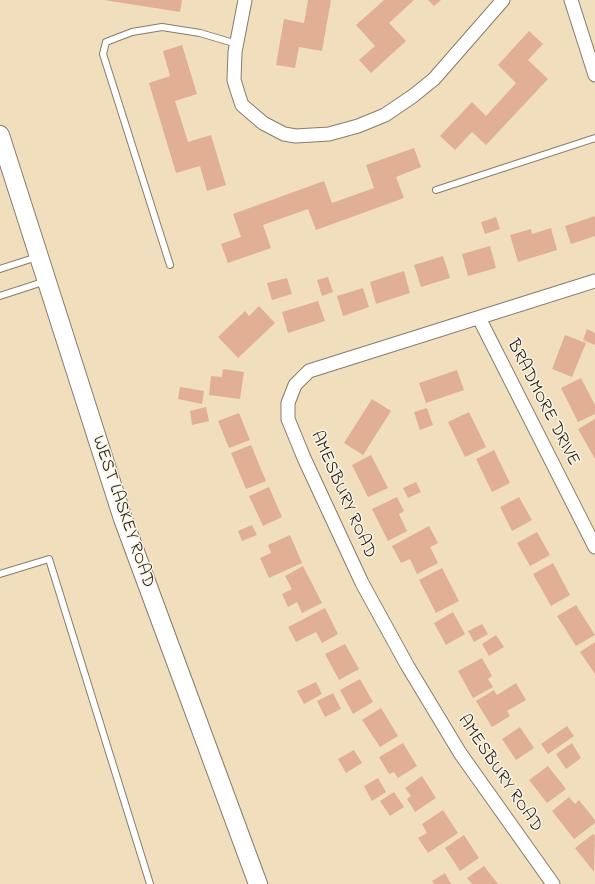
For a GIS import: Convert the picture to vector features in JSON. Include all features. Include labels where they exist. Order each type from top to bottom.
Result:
[{"type":"main road","name":"WEST LASKEY ROAD","points":[[0,135],[128,533],[258,884]]},
{"type":"street","points":[[245,0],[237,44],[234,80],[242,105],[263,123],[284,134],[296,136],[329,134],[358,126],[385,115],[413,96],[434,79],[503,0]]},
{"type":"street","points":[[571,0],[595,75]]},
{"type":"street","name":"AMESBURY ROAD","points":[[553,884],[460,753],[407,665],[362,583],[304,458],[288,419],[288,403],[295,385],[309,371],[595,281]]},
{"type":"street","name":"BRADMORE DRIVE","points":[[479,318],[595,547]]},
{"type":"lane","points":[[170,265],[103,54],[106,42],[132,32],[162,27],[200,33],[237,44]]},
{"type":"lane","points":[[436,190],[595,138]]},
{"type":"lane","points":[[0,269],[39,256]]},
{"type":"lane","points":[[0,296],[47,281]]},
{"type":"lane","points":[[0,574],[49,559],[150,884]]},
{"type":"building","points":[[104,0],[182,0],[180,12]]},
{"type":"building","points":[[308,0],[331,0],[322,51],[299,47],[295,68],[276,65],[284,19],[304,23]]},
{"type":"building","points":[[384,0],[414,0],[389,23],[406,41],[371,73],[359,60],[375,46],[356,25]]},
{"type":"building","points":[[428,0],[441,0],[434,6]]},
{"type":"building","points":[[529,31],[543,44],[528,60],[548,79],[486,145],[472,132],[455,150],[440,136],[472,102],[486,116],[516,83],[498,65]]},
{"type":"building","points":[[182,45],[197,94],[175,101],[188,142],[211,135],[226,185],[207,191],[200,166],[176,173],[149,83],[170,76],[163,51]]},
{"type":"building","points":[[414,148],[421,167],[396,177],[404,198],[316,230],[308,209],[263,225],[271,248],[228,263],[221,244],[241,237],[233,214],[324,181],[332,203],[374,188],[366,165]]},
{"type":"building","points":[[595,216],[595,236],[571,244],[565,226]]},
{"type":"building","points":[[496,217],[500,229],[485,234],[481,222]]},
{"type":"building","points":[[551,228],[557,250],[518,262],[510,235],[531,229],[532,234]]},
{"type":"building","points":[[490,246],[496,268],[468,276],[462,254]]},
{"type":"building","points":[[443,256],[450,278],[421,287],[414,265]]},
{"type":"building","points":[[404,271],[410,293],[376,304],[370,282]]},
{"type":"building","points":[[328,277],[333,292],[322,296],[317,280]]},
{"type":"building","points":[[287,278],[292,294],[272,300],[267,283]]},
{"type":"building","points":[[363,288],[369,307],[343,316],[337,296]]},
{"type":"building","points":[[318,301],[325,321],[288,333],[282,312]]},
{"type":"building","points":[[259,306],[275,323],[238,358],[218,337],[245,311],[249,316]]},
{"type":"building","points":[[587,329],[595,333],[595,345],[583,340]]},
{"type":"building","points":[[565,335],[586,343],[572,377],[552,369]]},
{"type":"building","points":[[223,369],[244,372],[240,399],[209,395],[211,376],[222,377]]},
{"type":"building","points":[[457,370],[464,390],[426,403],[419,383]]},
{"type":"building","points":[[581,378],[595,405],[595,414],[578,422],[561,388]]},
{"type":"building","points":[[180,387],[204,391],[202,404],[178,399]]},
{"type":"building","points":[[372,399],[391,411],[363,455],[344,443]]},
{"type":"building","points":[[206,407],[209,421],[192,425],[190,411]]},
{"type":"building","points":[[427,408],[433,425],[420,430],[414,412]]},
{"type":"building","points":[[469,412],[486,447],[465,457],[448,422]]},
{"type":"building","points":[[239,413],[250,440],[229,448],[218,421]]},
{"type":"building","points":[[595,419],[595,459],[578,429]]},
{"type":"building","points":[[251,445],[266,481],[246,489],[231,453]]},
{"type":"building","points":[[494,450],[510,483],[492,492],[476,459]]},
{"type":"building","points":[[371,455],[388,488],[368,497],[352,465]]},
{"type":"building","points":[[416,482],[421,492],[408,498],[403,488]]},
{"type":"building","points":[[269,487],[282,517],[263,526],[249,496]]},
{"type":"building","points":[[397,497],[404,511],[399,514],[407,531],[388,541],[372,509]]},
{"type":"building","points":[[519,497],[532,520],[512,531],[500,507]]},
{"type":"building","points":[[252,525],[257,535],[242,541],[238,531]]},
{"type":"building","points":[[429,526],[438,543],[430,547],[438,563],[417,574],[410,559],[401,563],[392,546]]},
{"type":"building","points":[[537,532],[550,555],[530,566],[517,543]]},
{"type":"building","points":[[290,535],[302,563],[269,578],[260,558],[271,553],[268,545]]},
{"type":"building","points":[[553,563],[570,595],[551,606],[533,574]]},
{"type":"building","points":[[303,566],[322,603],[302,613],[297,602],[288,607],[282,594],[292,589],[285,576]]},
{"type":"building","points":[[442,568],[459,601],[436,613],[419,580]]},
{"type":"building","points":[[576,605],[595,635],[576,646],[557,616]]},
{"type":"building","points":[[325,608],[338,634],[322,643],[316,632],[296,642],[288,627]]},
{"type":"building","points":[[453,612],[465,634],[446,645],[434,623]]},
{"type":"building","points":[[482,624],[488,634],[474,642],[468,631]]},
{"type":"building","points":[[496,635],[504,647],[489,656],[482,644]]},
{"type":"building","points":[[595,642],[595,674],[580,652]]},
{"type":"building","points":[[345,644],[359,669],[339,680],[325,654]]},
{"type":"building","points":[[482,658],[492,676],[488,679],[493,687],[473,698],[458,671]]},
{"type":"building","points":[[360,679],[373,702],[353,714],[340,690]]},
{"type":"building","points":[[316,682],[322,694],[304,704],[297,691]]},
{"type":"building","points":[[516,683],[526,700],[507,711],[510,716],[492,727],[476,701],[494,690],[497,695]]},
{"type":"building","points":[[333,693],[341,709],[325,717],[317,701]]},
{"type":"building","points":[[381,708],[398,736],[380,747],[362,720]]},
{"type":"building","points":[[567,726],[574,736],[548,754],[541,744]]},
{"type":"building","points":[[520,727],[534,748],[516,760],[502,739]]},
{"type":"building","points":[[403,743],[417,766],[398,778],[394,772],[389,774],[379,757]]},
{"type":"building","points":[[572,743],[581,758],[566,769],[556,754]]},
{"type":"building","points":[[354,750],[362,763],[346,773],[338,759]]},
{"type":"building","points":[[548,766],[566,789],[547,803],[529,780]]},
{"type":"building","points":[[422,776],[436,798],[415,812],[407,799],[411,796],[405,788]]},
{"type":"building","points":[[378,778],[386,792],[372,801],[364,786]]},
{"type":"building","points":[[394,792],[404,807],[390,816],[380,801]]},
{"type":"building","points":[[569,797],[575,804],[579,800],[595,820],[595,823],[574,839],[552,811]]},
{"type":"building","points":[[443,810],[458,833],[428,853],[418,838],[427,833],[422,824]]},
{"type":"building","points":[[593,834],[595,836],[594,872],[575,848]]},
{"type":"building","points":[[464,835],[479,858],[460,871],[445,848]]},
{"type":"building","points":[[484,866],[498,884],[472,884],[467,878]]},
{"type":"building","points":[[445,873],[451,884],[434,884],[432,881]]}]
